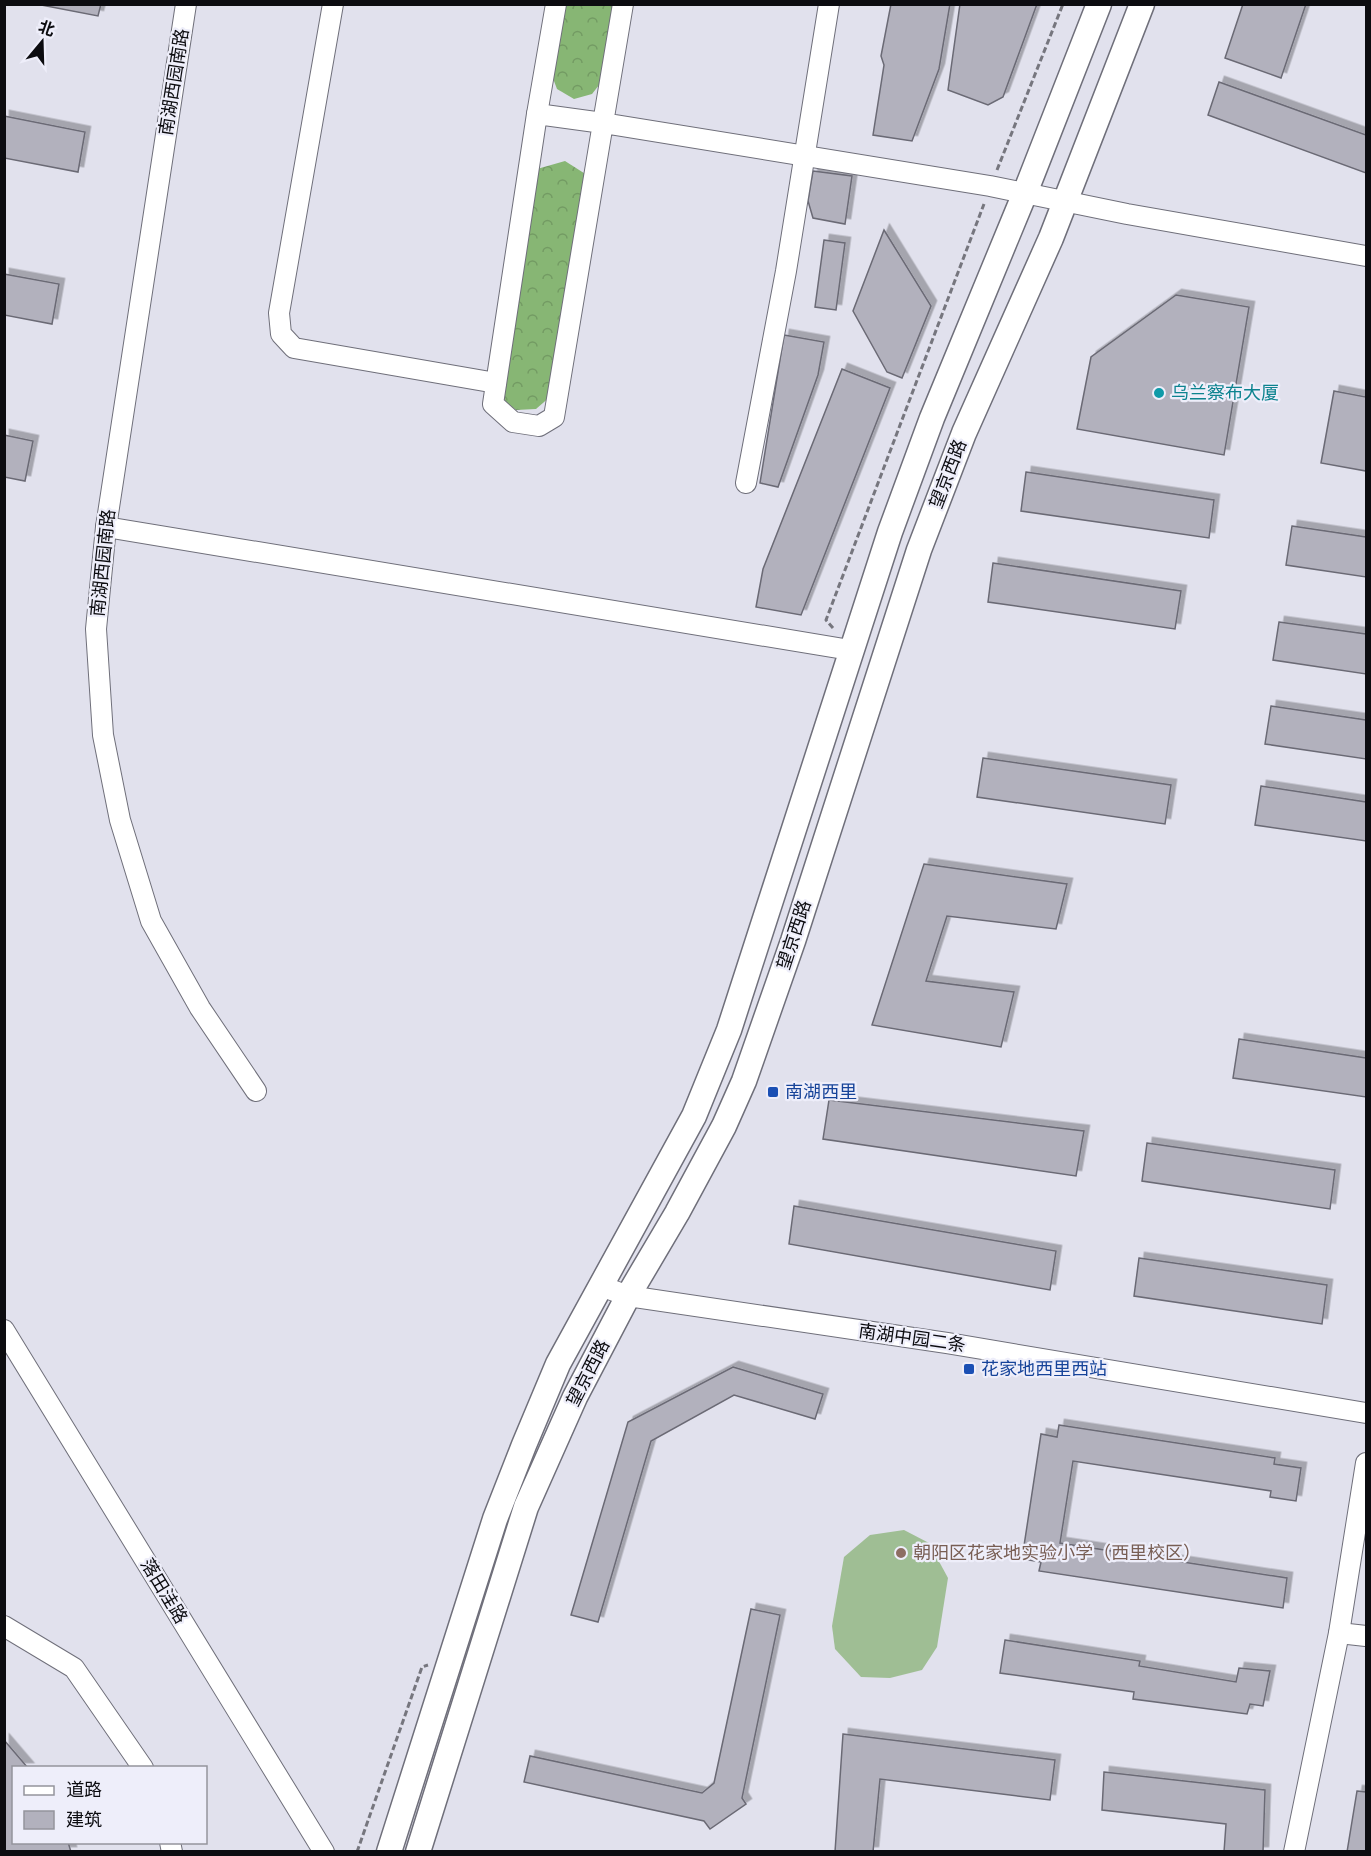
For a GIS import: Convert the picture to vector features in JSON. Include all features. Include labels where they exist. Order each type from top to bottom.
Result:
[{"type":"main road","name":"望京西路","points":[[389,1851],[453,1657],[495,1519],[524,1444],[558,1364],[694,1116],[729,1030],[850,650],[932,418],[1025,193],[1099,4]]},
{"type":"main road","name":"望京西路","points":[[418,1851],[526,1507],[575,1397],[628,1296],[677,1214],[724,1126],[744,1081],[793,941],[919,550],[964,433],[1064,202],[1142,4]]},
{"type":"street","name":"南湖西园南路","points":[[186,4],[106,527],[96,629],[103,735],[120,819],[151,921],[200,1008],[256,1091]]},
{"type":"street","points":[[333,4],[279,313],[281,334],[294,348],[496,383]]},
{"type":"street","points":[[556,4],[493,404],[513,422],[539,426],[554,417],[623,4]]},
{"type":"street","points":[[746,483],[805,155],[829,4]]},
{"type":"street","points":[[537,114],[990,186],[1064,202],[1366,256]]},
{"type":"street","points":[[106,527],[850,650]]},
{"type":"street","name":"南湖中园二条","points":[[601,1286],[628,1296],[948,1343],[1366,1413]]},
{"type":"street","name":"落田洼路","points":[[4,1330],[324,1851]]},
{"type":"street","points":[[1294,1851],[1339,1633],[1366,1463]]},
{"type":"street","points":[[4,1626],[74,1668],[142,1766]]},
{"type":"street","points":[[1339,1633],[1366,1636]]},
{"type":"path","points":[[850,650],[826,620],[990,186],[1063,4]]},
{"type":"path","points":[[357,1851],[422,1667],[453,1657]]},
{"type":"green space","points":[[563,5],[616,5],[603,80],[592,94],[574,99],[557,89],[551,73]]},
{"type":"green space","points":[[565,161],[587,175],[551,396],[536,409],[516,410],[503,400],[537,169]]},
{"type":"green space","points":[[904,1530],[929,1543],[948,1578],[937,1647],[922,1670],[890,1678],[861,1677],[835,1649],[832,1626],[844,1557],[870,1535]]},
{"type":"building","points":[[36,4],[101,4],[98,16]]},
{"type":"building","points":[[891,4],[950,4],[939,69],[912,141],[873,135],[884,65],[881,56]]},
{"type":"building","points":[[960,4],[1037,4],[1003,97],[988,105],[948,90]]},
{"type":"building","points":[[1243,4],[1306,4],[1281,78],[1225,58]]},
{"type":"building","points":[[1219,82],[1366,135],[1366,173],[1208,115]]},
{"type":"building","points":[[4,116],[85,132],[78,172],[4,158]]},
{"type":"building","points":[[813,171],[852,176],[845,224],[813,218],[808,201]]},
{"type":"building","points":[[884,230],[931,306],[902,378],[887,372],[853,311]]},
{"type":"building","points":[[824,240],[845,243],[836,310],[815,307]]},
{"type":"building","points":[[4,274],[59,284],[52,324],[4,315]]},
{"type":"building","name":"乌兰察布大厦","points":[[1176,295],[1249,307],[1224,455],[1077,429],[1091,357]]},
{"type":"building","points":[[784,335],[824,342],[818,375],[778,487],[760,483]]},
{"type":"building","points":[[842,369],[890,388],[801,615],[756,607],[763,569]]},
{"type":"building","points":[[1334,391],[1366,397],[1366,471],[1321,463]]},
{"type":"building","points":[[4,435],[33,441],[25,481],[4,477]]},
{"type":"building","points":[[1026,472],[1214,500],[1209,538],[1021,511]]},
{"type":"building","points":[[1292,526],[1366,537],[1366,577],[1286,565]]},
{"type":"building","points":[[993,563],[1181,591],[1175,629],[988,602]]},
{"type":"building","points":[[1279,622],[1366,634],[1366,674],[1273,660]]},
{"type":"building","points":[[1271,706],[1366,720],[1366,759],[1265,744]]},
{"type":"building","points":[[983,758],[1171,785],[1165,824],[977,797]]},
{"type":"building","points":[[1261,786],[1366,802],[1366,841],[1255,825]]},
{"type":"building","points":[[924,864],[1067,884],[1056,929],[947,916],[926,981],[1014,992],[1001,1047],[872,1025]]},
{"type":"building","points":[[1239,1039],[1366,1058],[1366,1097],[1233,1078]]},
{"type":"building","points":[[829,1100],[1084,1131],[1076,1176],[823,1139]]},
{"type":"building","points":[[1147,1143],[1335,1170],[1330,1209],[1142,1181]]},
{"type":"building","points":[[794,1206],[1056,1251],[1050,1290],[789,1244]]},
{"type":"building","points":[[1139,1258],[1327,1285],[1322,1324],[1134,1296]]},
{"type":"building","points":[[733,1367],[823,1394],[815,1419],[734,1395],[651,1441],[598,1622],[571,1615],[628,1422]]},
{"type":"building","points":[[1059,1425],[1275,1458],[1274,1464],[1301,1468],[1296,1501],[1270,1497],[1271,1491],[1073,1461],[1060,1543],[1287,1578],[1283,1608],[1039,1571],[1041,1562],[1022,1559],[1041,1434],[1057,1437]]},
{"type":"building","points":[[751,1609],[780,1615],[742,1798],[746,1804],[710,1829],[704,1821],[524,1782],[530,1756],[702,1793],[714,1783]]},
{"type":"building","points":[[1005,1640],[1140,1661],[1139,1666],[1236,1682],[1239,1668],[1270,1671],[1263,1706],[1250,1704],[1247,1714],[1133,1699],[1134,1692],[1000,1673]]},
{"type":"building","points":[[843,1734],[1055,1760],[1050,1800],[880,1779],[873,1852],[835,1852]]},
{"type":"building","points":[[4,1740],[26,1766],[12,1766],[12,1844],[69,1844],[71,1852],[4,1852]]},
{"type":"building","points":[[1104,1772],[1265,1790],[1263,1852],[1224,1852],[1226,1824],[1102,1810]]},
{"type":"building","points":[[1357,1791],[1366,1792],[1366,1852],[1347,1852]]},
{"type":"place","name":"乌兰察布大厦","points":[[1159,393]]},
{"type":"place","name":"南湖西里","points":[[773,1092]]},
{"type":"place","name":"花家地西里西站","points":[[969,1369]]},
{"type":"place","name":"朝阳区花家地实验小学（西里校区）","points":[[901,1553]]}]
